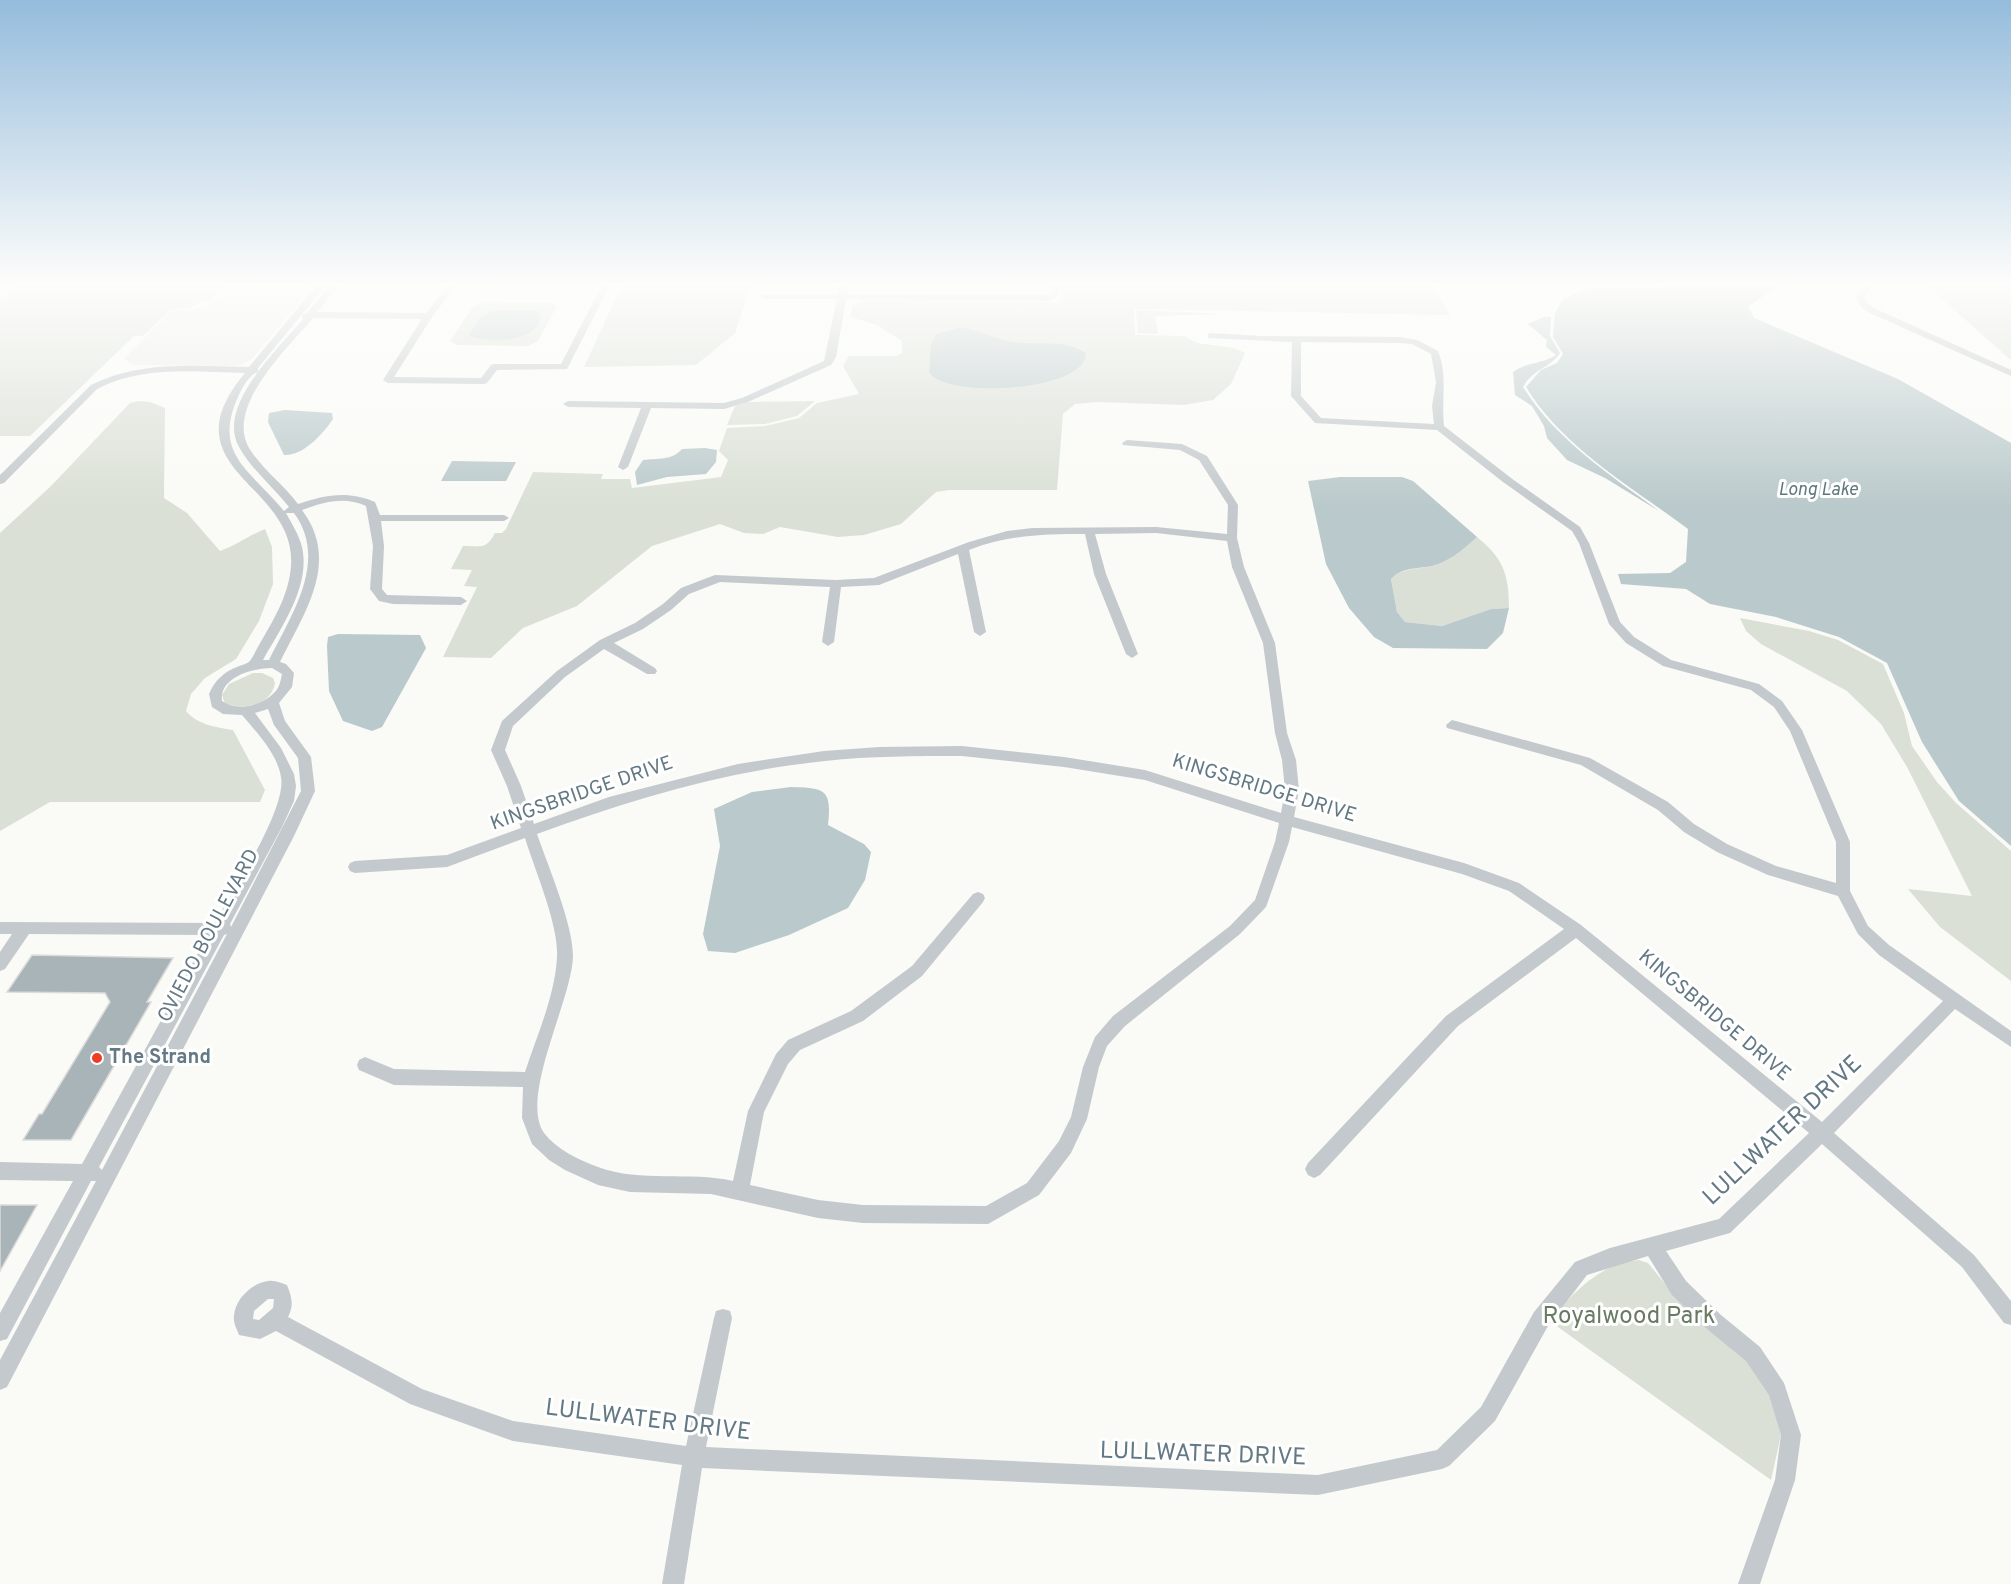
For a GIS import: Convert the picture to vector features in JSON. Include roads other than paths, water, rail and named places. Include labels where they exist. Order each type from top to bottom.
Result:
[{"type":"street","points":[[252,666],[287,606],[296,570],[297,549],[282,513],[241,472],[228,454],[223,434],[231,400],[260,359]]},
{"type":"street","points":[[273,359],[242,404],[238,432],[243,447],[296,508],[308,528],[314,550],[313,578],[302,611],[273,664]]},
{"type":"street","points":[[401,359],[388,380],[484,381],[494,367],[564,367],[568,359]]},
{"type":"street","points":[[568,404],[734,404],[824,365],[829,359]]},
{"type":"street","points":[[1297,359],[1296,396],[1318,422],[1439,427],[1507,480],[1576,529],[1584,543],[1616,624],[1630,640],[1666,663],[1755,687],[1778,704],[1796,730],[1843,842],[1843,891],[1863,930],[1884,950],[2011,1040]]},
{"type":"street","points":[[1436,359],[1441,382],[1437,406],[1439,427]]},
{"type":"street","points":[[1980,359],[2011,373]]},
{"type":"street","points":[[0,481],[80,400],[104,380],[118,374],[147,370],[264,370]]},
{"type":"street","points":[[623,467],[647,405]]},
{"type":"street","points":[[1127,443],[1182,447],[1203,458],[1233,505],[1232,538],[1238,567],[1269,643],[1281,733],[1292,775],[1292,790],[1282,842],[1261,903],[1234,930],[1119,1021],[1101,1042],[1091,1067],[1079,1119],[1065,1147],[1034,1190],[988,1215],[863,1214],[818,1209],[711,1185],[630,1183],[597,1176],[555,1154],[538,1138],[530,1118],[531,1080],[561,984],[565,956],[563,933],[529,831],[498,750],[507,724],[561,674],[604,643],[639,626],[667,607],[685,591],[719,578],[836,584],[875,582],[1008,534],[1032,531],[1156,530],[1232,538]]},
{"type":"street","points":[[282,513],[335,496],[348,495],[360,498],[371,504],[376,518],[379,563],[376,589],[383,598],[461,601]]},
{"type":"street","points":[[376,518],[504,518]]},
{"type":"street","points":[[1089,530],[1100,574],[1132,654]]},
{"type":"street","points":[[963,549],[980,632]]},
{"type":"street","points":[[828,642],[836,584]]},
{"type":"street","points":[[604,643],[651,671]]},
{"type":"street","points":[[273,664],[282,667],[288,673],[289,682],[283,692],[272,702],[246,711],[227,711],[218,706],[214,698],[217,688],[226,678],[252,666],[273,664]]},
{"type":"street","name":"OVIEDO BOULEVARD","points":[[0,1380],[107,1173],[287,836],[308,791],[304,757],[279,722],[272,702]]},
{"type":"street","name":"OVIEDO BOULEVARD","points":[[0,1332],[275,827],[289,795],[289,774],[272,744],[246,711]]},
{"type":"street","points":[[1452,725],[1586,761],[1663,806],[1689,828],[1722,848],[1773,872],[1843,891]]},
{"type":"street","name":"KINGSBRIDGE DRIVE","points":[[356,867],[447,861],[609,802],[738,769],[824,756],[879,752],[962,751],[1106,768],[1144,775],[1286,820],[1464,869],[1514,887],[1576,929],[1821,1132],[1968,1261],[2011,1316]]},
{"type":"street","points":[[740,1190],[756,1111],[782,1059],[794,1045],[857,1016],[917,971],[978,898]]},
{"type":"street","points":[[0,928],[237,929]]},
{"type":"street","points":[[0,964],[24,929]]},
{"type":"street","points":[[1314,1169],[1452,1021],[1576,929]]},
{"type":"street","name":"LULLWATER DRIVE","points":[[276,1321],[417,1397],[513,1431],[693,1457],[1318,1485],[1364,1477],[1442,1459],[1488,1414],[1541,1319],[1581,1268],[1610,1257],[1724,1227],[1872,1084],[1955,999]]},
{"type":"street","points":[[365,1065],[394,1077],[531,1080]]},
{"type":"street","points":[[0,1172],[107,1173]]},
{"type":"street","points":[[1652,1246],[1679,1288],[1714,1322],[1753,1354],[1777,1390],[1791,1435],[1785,1479],[1749,1584]]},
{"type":"street","points":[[673,1584],[693,1457],[723,1318]]},
{"type":"water","points":[[930,359],[1083,359],[1080,366],[1064,376],[1041,383],[1014,387],[961,386],[941,381],[929,372]]},
{"type":"water","points":[[1555,359],[1532,376],[1523,387],[1536,406],[1567,440],[1659,511],[1605,478],[1567,460],[1547,438],[1544,426],[1532,406],[1515,395],[1513,372],[1523,366]]},
{"type":"water","name":"Long Lake","points":[[1560,359],[1851,359],[1898,379],[2011,443],[2011,846],[1959,801],[1922,742],[1887,663],[1839,637],[1776,617],[1710,604],[1686,589],[1621,584],[1618,574],[1670,573],[1686,562],[1688,529],[1579,448],[1541,409],[1526,387],[1541,370],[1557,363]]},
{"type":"water","points":[[285,410],[332,413],[333,419],[324,431],[305,448],[284,455],[268,422],[269,413]]},
{"type":"water","points":[[682,449],[717,450],[716,462],[706,474],[667,477],[637,485],[635,472],[643,460],[669,457]]},
{"type":"water","points":[[452,461],[516,462],[506,481],[441,481]]},
{"type":"water","points":[[1340,477],[1402,477],[1413,481],[1477,537],[1446,561],[1408,569],[1391,579],[1397,612],[1405,622],[1442,626],[1491,609],[1509,608],[1503,633],[1487,649],[1393,648],[1374,637],[1349,608],[1326,564],[1308,481]]},
{"type":"water","points":[[338,634],[420,635],[426,648],[382,727],[372,731],[343,721],[329,691],[328,637]]},
{"type":"water","points":[[791,787],[812,788],[824,793],[829,804],[828,825],[864,844],[871,852],[865,880],[848,908],[789,935],[735,953],[708,951],[703,934],[720,846],[714,809],[752,792]]},
{"type":"place","name":"The Strand","points":[[97,1058]]},
{"type":"park label","name":"Royalwood Park","points":[[1629,1317]]}]
